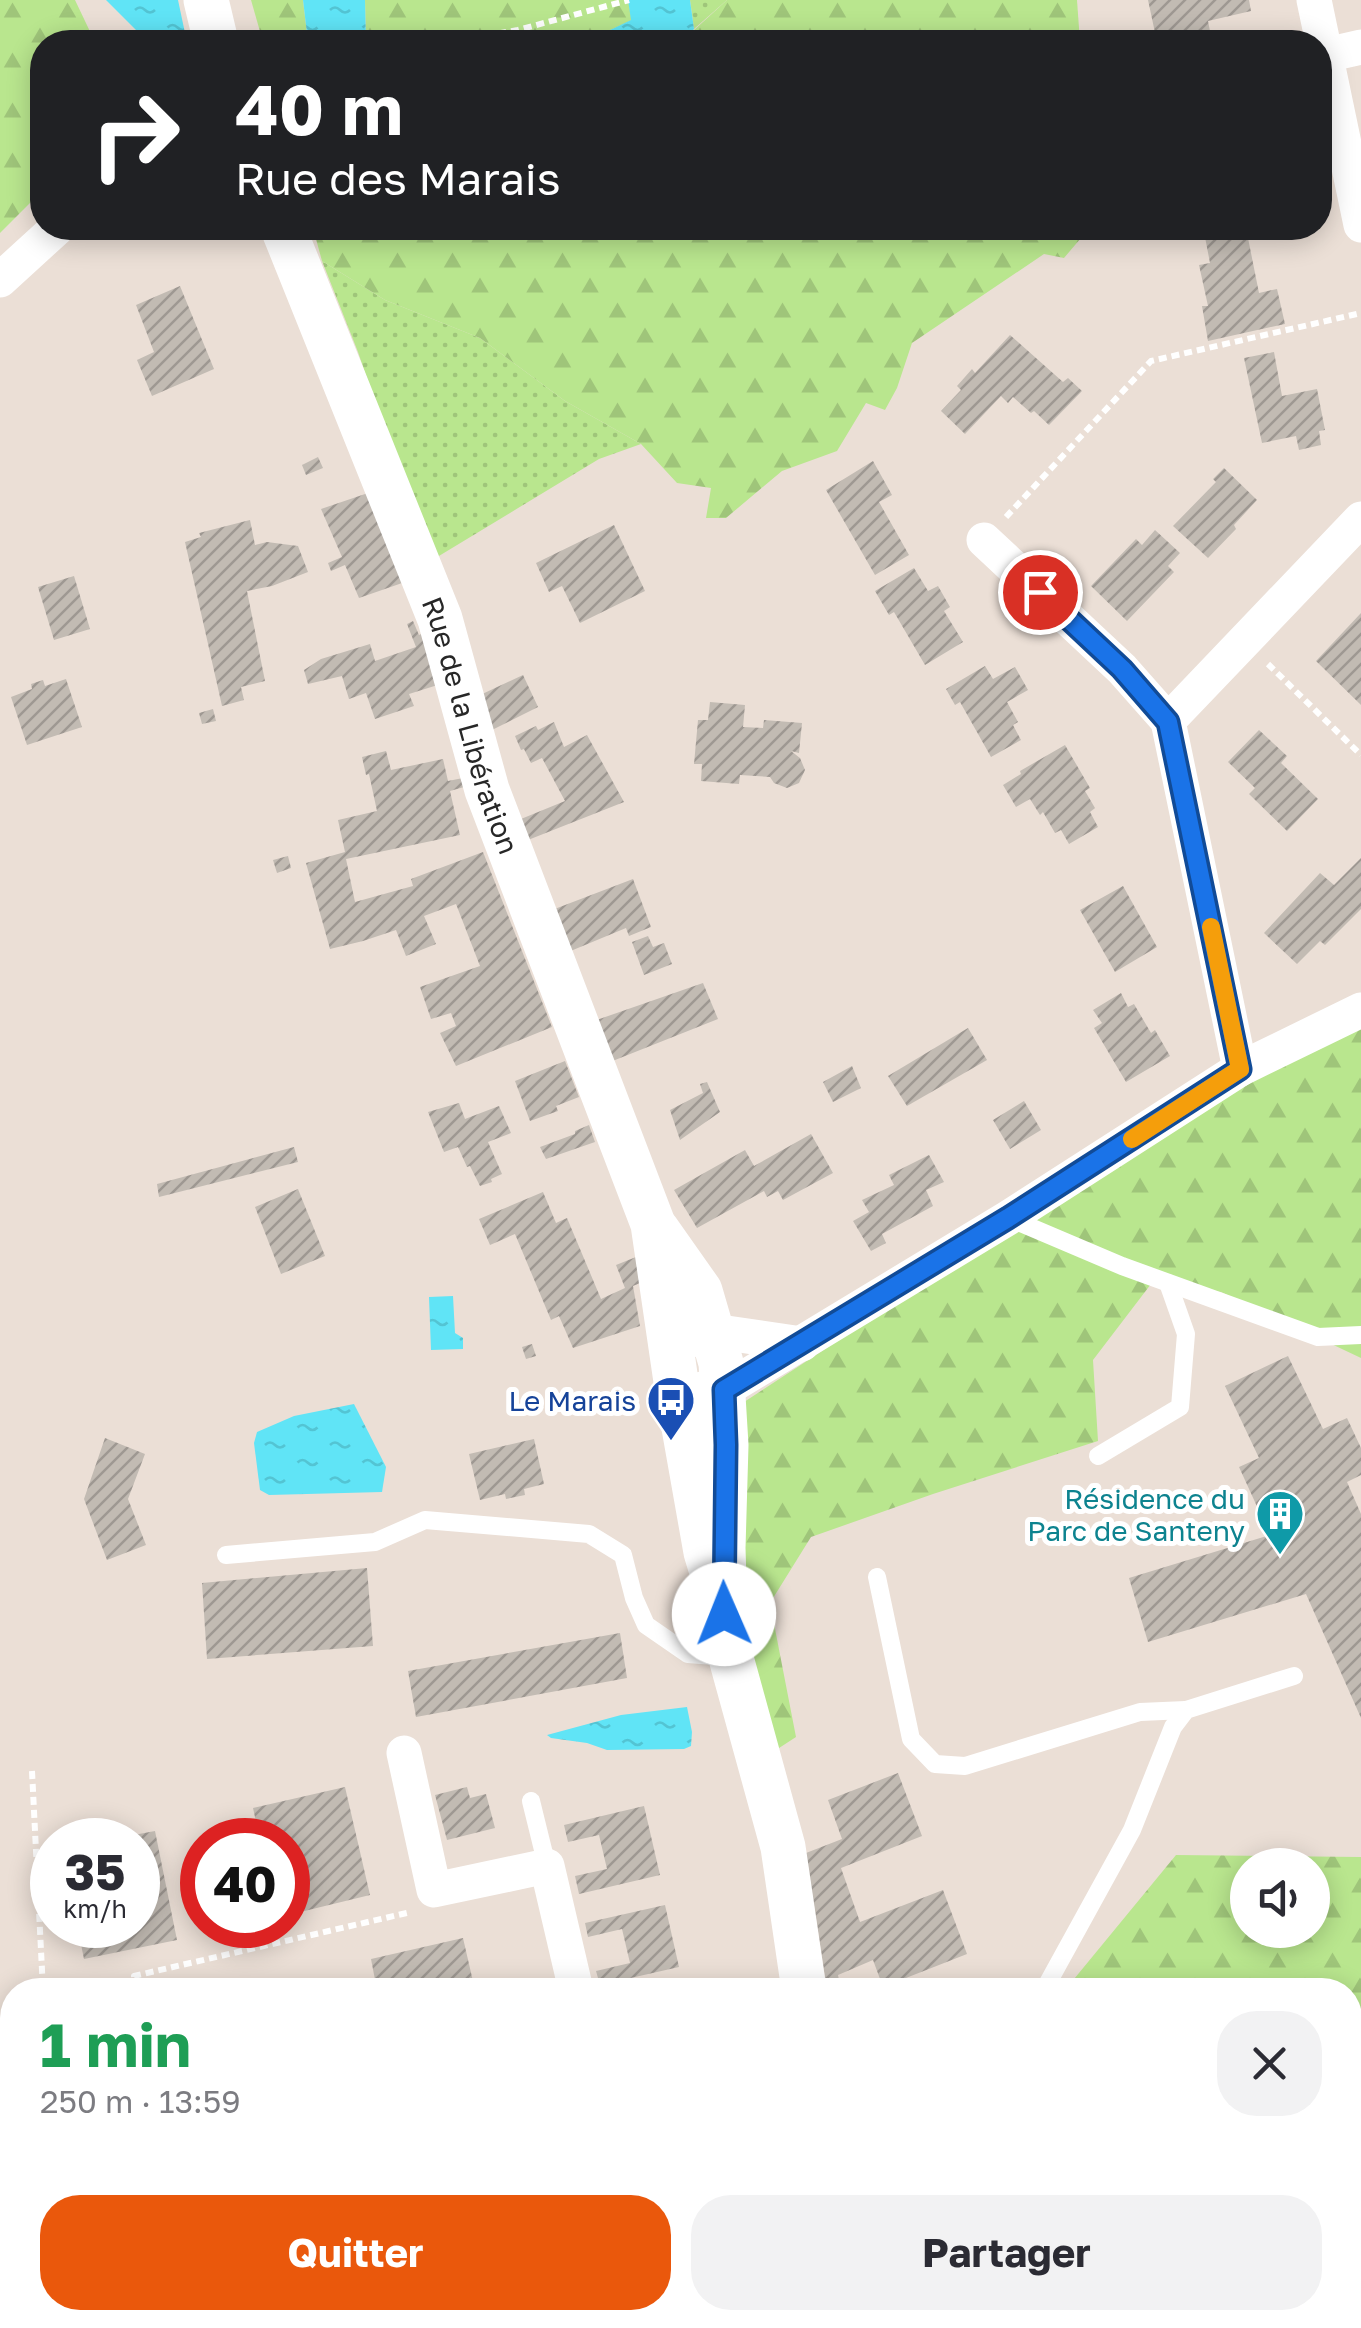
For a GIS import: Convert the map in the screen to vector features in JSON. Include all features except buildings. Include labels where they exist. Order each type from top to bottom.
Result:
[{"type":"street","points":[[1314,0],[1321,30]]},
{"type":"street","points":[[1332,54],[1361,48]]},
{"type":"street","points":[[1332,84],[1361,225]]},
{"type":"street","points":[[0,280],[44,240]]},
{"type":"street","name":"Rue de la Libération","points":[[289,240],[440,619],[487,790],[653,1224],[706,1552],[783,1846],[802,1978]]},
{"type":"street","points":[[1168,722],[1361,519]]},
{"type":"street","points":[[984,540],[1122,669],[1168,722],[1240,1069]]},
{"type":"street","points":[[802,1344],[713,1331],[674,1368],[724,1390],[802,1344],[1008,1218],[1240,1069],[1361,1010]]},
{"type":"street","name":"Rue de la Libération","points":[[653,1224],[700,1292],[722,1363],[728,1636]]},
{"type":"street","points":[[404,1753],[434,1890],[547,1866],[573,1978]]},
{"type":"lane","points":[[1008,1218],[1122,1266],[1318,1337],[1361,1335]]},
{"type":"lane","points":[[1098,1456],[1180,1407],[1186,1334],[1168,1283]]},
{"type":"lane","points":[[226,1555],[375,1542],[424,1520],[589,1534],[623,1555],[646,1626],[688,1654],[728,1636]]},
{"type":"lane","points":[[877,1577],[911,1739],[935,1764],[966,1766],[1140,1712],[1186,1710],[1294,1676]]},
{"type":"lane","points":[[1051,1978],[1132,1830],[1173,1727],[1186,1710]]},
{"type":"lane","points":[[531,1800],[547,1866]]},
{"type":"path","points":[[518,30],[629,0]]},
{"type":"path","points":[[984,540],[1151,361],[1361,313]]},
{"type":"path","points":[[1246,642],[1361,755]]},
{"type":"path","points":[[32,1771],[42,1978]]},
{"type":"path","points":[[134,1978],[418,1910]]},
{"type":"green space","points":[[0,0],[75,0],[89,30],[30,30],[30,203],[0,233]]},
{"type":"green space","points":[[251,0],[303,0],[307,30],[260,30]]},
{"type":"green space","points":[[365,0],[628,0],[632,20],[611,30],[366,30]]},
{"type":"green space","points":[[690,0],[727,0],[694,29]]},
{"type":"green space","points":[[727,0],[1077,0],[1079,30],[694,30]]},
{"type":"green space","points":[[316,240],[1079,240],[1064,258],[1044,254],[912,343],[885,410],[866,403],[837,451],[782,471],[726,518],[706,518],[711,488],[677,483],[641,444],[565,401],[480,338],[385,300],[322,261]]},
{"type":"green space","points":[[322,261],[385,300],[480,338],[565,401],[641,444],[599,459],[429,562],[358,352]]},
{"type":"green space","points":[[1361,999],[1361,1358],[1221,1292],[1151,1284],[1093,1360],[1098,1441],[811,1537],[770,1603],[796,1737],[776,1750],[753,1663],[740,1588],[741,1404]]},
{"type":"green space","points":[[1176,1855],[1230,1856],[1230,1948],[1330,1948],[1330,1857],[1361,1857],[1361,1978],[1075,1978]]},
{"type":"water","points":[[106,0],[178,0],[184,30],[136,30]]},
{"type":"water","points":[[303,0],[365,0],[366,30],[307,30]]},
{"type":"water","points":[[628,0],[690,0],[694,29],[610,30],[631,20]]},
{"type":"water","points":[[453,1296],[455,1333],[463,1338],[463,1349],[431,1350],[429,1297]]},
{"type":"water","points":[[354,1404],[386,1467],[382,1492],[269,1495],[260,1490],[254,1443],[257,1432],[294,1416]]},
{"type":"water","points":[[687,1707],[691,1746],[684,1749],[607,1750],[547,1735],[621,1715]]},
{"type":"slow traffic","points":[[1132,1139],[1240,1069],[1211,927]]},
{"type":"place","name":"Le Marais","points":[[671,1442]]},
{"type":"place","name":"Résidence du Parc de Santeny","points":[[1280,1556]]},
{"type":"route","points":[[724,1614],[724,1390],[1008,1218],[1240,1069],[1168,722],[1122,669],[1040,592]]}]
